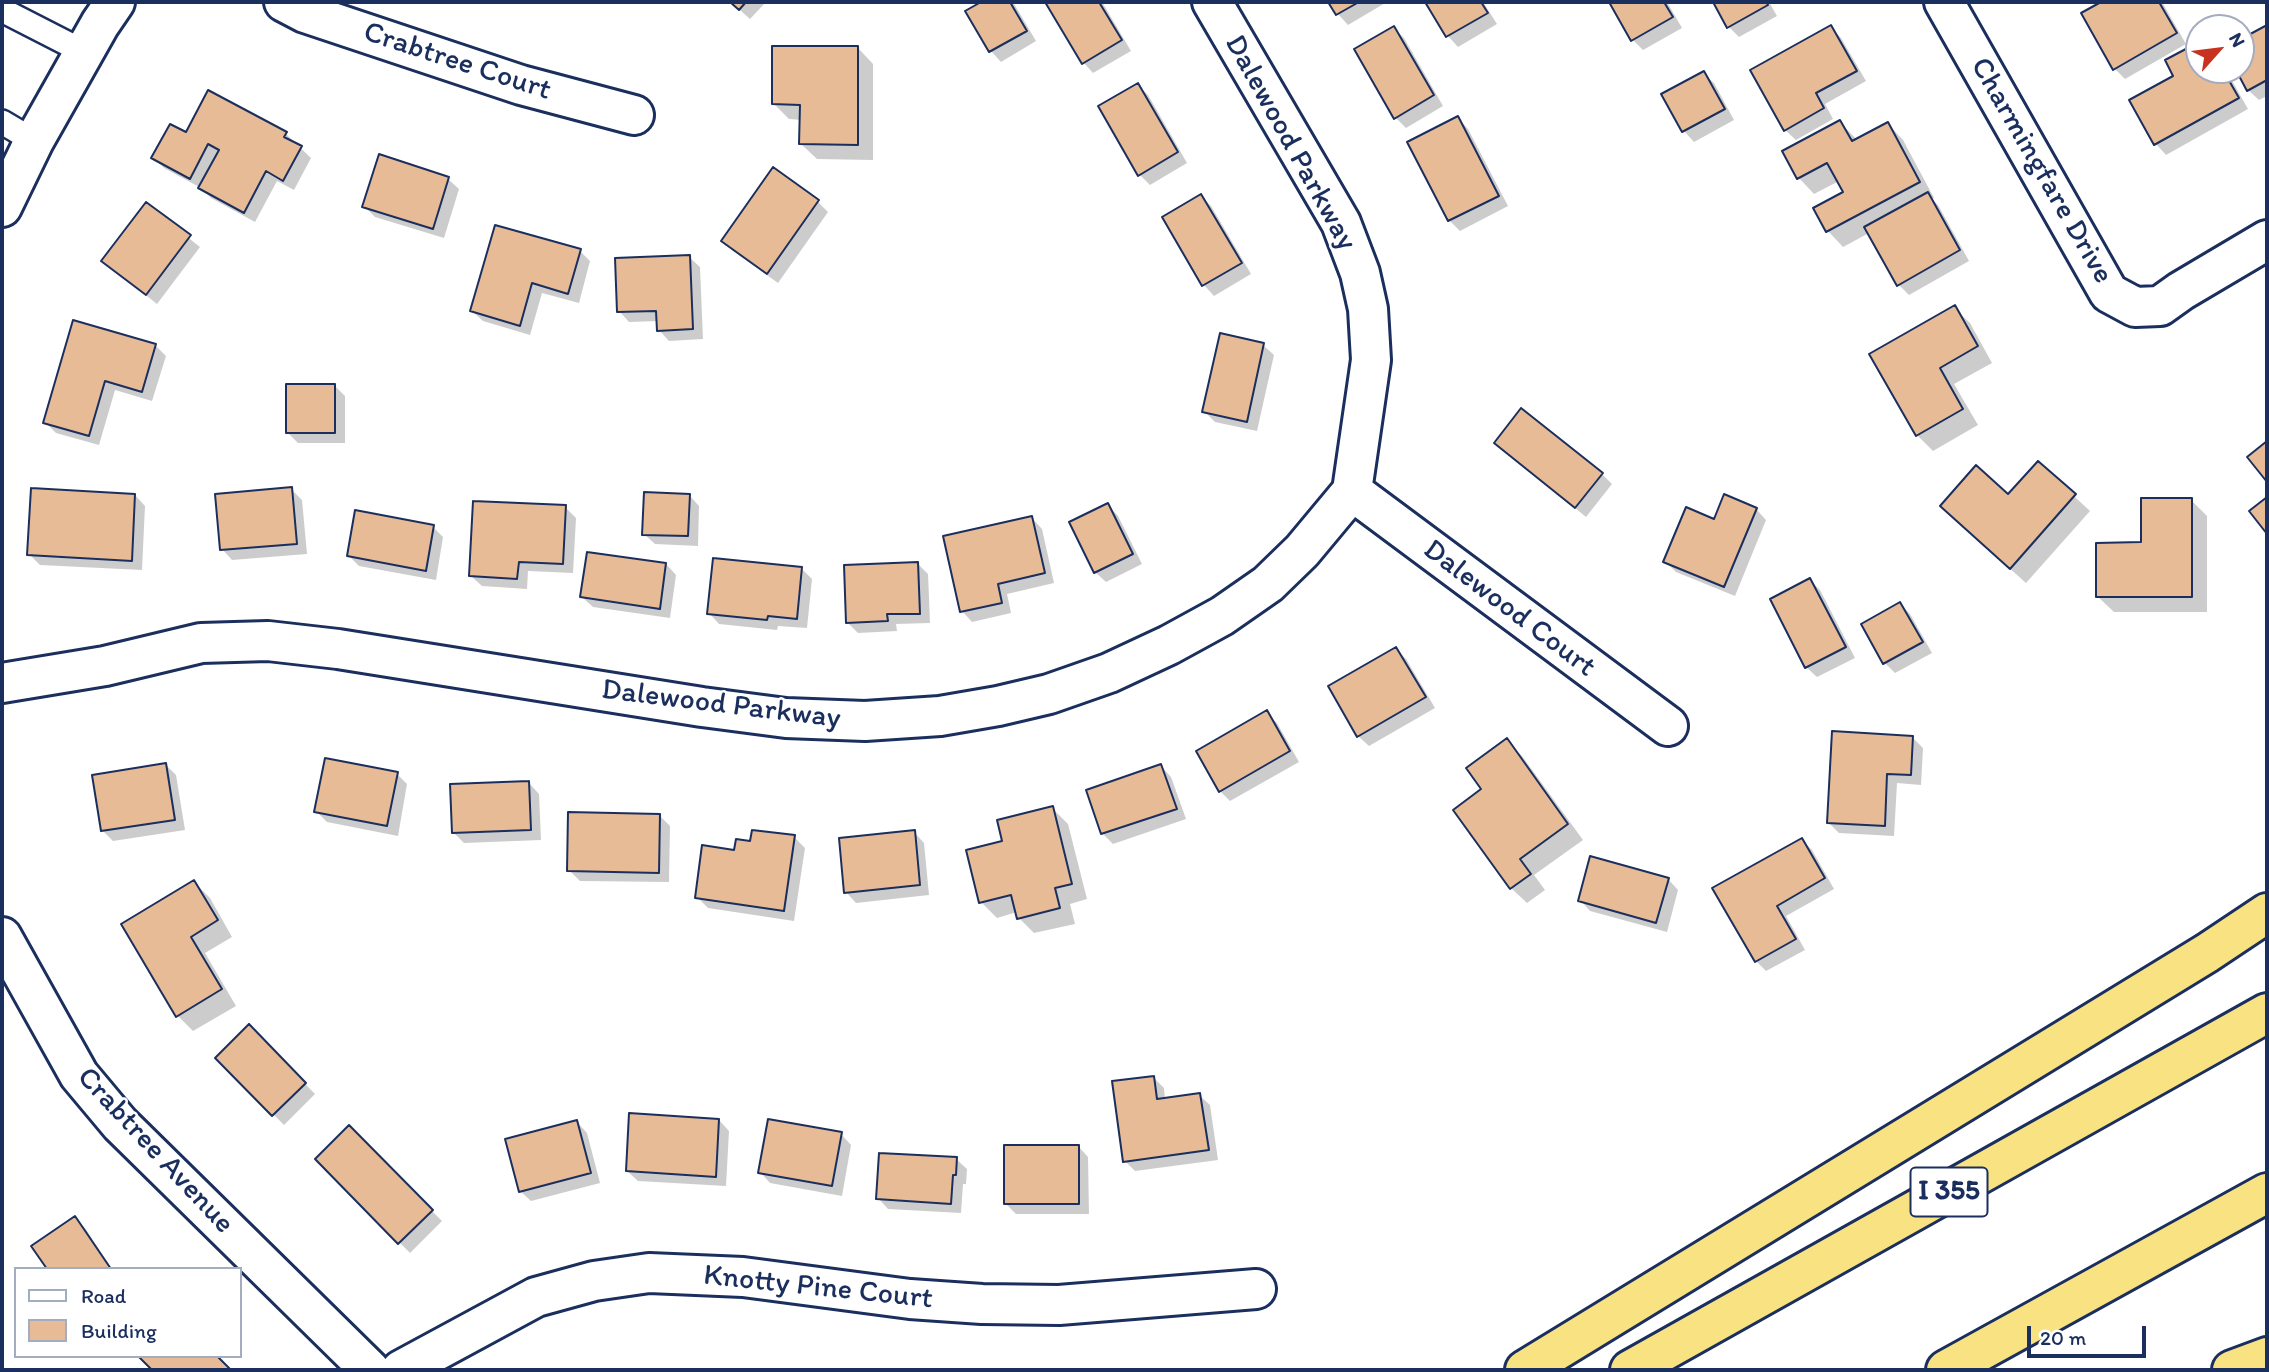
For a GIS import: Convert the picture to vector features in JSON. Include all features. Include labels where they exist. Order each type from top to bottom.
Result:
[{"type":"highway","points":[[1525,1370],[2207,953],[2267,913]]},
{"type":"highway","name":"I 355","points":[[1630,1370],[2267,1013]]},
{"type":"highway","points":[[1946,1370],[2267,1193]]},
{"type":"highway","points":[[2232,1370],[2267,1357]]},
{"type":"street","points":[[2,207],[18,132],[84,52],[115,2]]},
{"type":"street","name":"Crabtree Court","points":[[284,2],[305,13],[521,85],[634,115]]},
{"type":"street","name":"Dalewood Parkway","points":[[2,683],[106,666],[201,643],[268,641],[338,649],[702,707],[786,718],[865,721],[940,716],[1049,694],[1110,673],[1222,617],[1268,584],[1302,551],[1352,491],[1371,360],[1368,309],[1360,273],[1341,223],[1212,2]]},
{"type":"street","name":"Charmingfare Drive","points":[[1944,2],[2109,293],[2135,307],[2160,306],[2267,240]]},
{"type":"street","name":"Dalewood Court","points":[[1352,491],[1668,726]]},
{"type":"street","name":"Crabtree Avenue","points":[[3,941],[79,1075],[95,1095],[120,1124],[370,1370]]},
{"type":"street","name":"Knotty Pine Court","points":[[401,1370],[536,1297],[594,1281],[649,1273],[743,1277],[910,1299],[982,1304],[1059,1306],[1256,1289]]},
{"type":"lane","points":[[2,10],[84,52]]},
{"type":"building","points":[[730,2],[746,2],[739,10]]},
{"type":"building","points":[[981,2],[1010,2],[1027,31],[989,52],[965,11]]},
{"type":"building","points":[[1045,2],[1099,2],[1122,40],[1082,64]]},
{"type":"building","points":[[1328,2],[1359,2],[1336,15]]},
{"type":"building","points":[[1425,2],[1481,2],[1488,13],[1446,37]]},
{"type":"building","points":[[1609,2],[1664,2],[1673,17],[1631,41]]},
{"type":"building","points":[[1713,2],[1766,2],[1768,5],[1727,28]]},
{"type":"building","points":[[2101,2],[2159,2],[2177,33],[2113,70],[2081,13]]},
{"type":"building","points":[[1831,25],[1857,71],[1816,93],[1824,108],[1784,131],[1750,70]]},
{"type":"building","points":[[2267,25],[2267,80],[2247,91],[2243,84],[2255,84],[2255,31]]},
{"type":"building","points":[[1394,26],[1434,95],[1394,119],[1354,49]]},
{"type":"building","points":[[772,46],[858,46],[858,145],[799,144],[800,105],[772,104]]},
{"type":"building","points":[[2185,49],[2185,84],[2231,84],[2239,98],[2154,145],[2129,100],[2173,76],[2165,60]]},
{"type":"building","points":[[1704,71],[1725,109],[1682,132],[1661,94]]},
{"type":"building","points":[[1138,83],[1178,152],[1138,176],[1098,106]]},
{"type":"building","points":[[208,90],[287,132],[284,137],[302,146],[283,181],[266,171],[244,213],[198,188],[219,150],[208,144],[190,179],[151,158],[170,124],[186,132]]},
{"type":"building","points":[[1458,116],[1499,196],[1448,221],[1407,142]]},
{"type":"building","points":[[1840,120],[1852,141],[1888,122],[1920,182],[1826,232],[1813,208],[1843,192],[1827,163],[1797,179],[1782,151]]},
{"type":"building","points":[[379,154],[449,177],[433,229],[362,207]]},
{"type":"building","points":[[773,167],[819,200],[767,274],[721,241]]},
{"type":"building","points":[[1928,192],[1960,250],[1897,286],[1864,227]]},
{"type":"building","points":[[1201,194],[1242,263],[1202,286],[1162,217]]},
{"type":"building","points":[[146,202],[191,235],[146,295],[101,261]]},
{"type":"building","points":[[495,225],[581,249],[568,294],[532,283],[520,326],[470,311]]},
{"type":"building","points":[[690,255],[693,329],[657,331],[656,311],[617,312],[615,258]]},
{"type":"building","points":[[1955,305],[1978,346],[1940,368],[1963,409],[1916,436],[1869,354]]},
{"type":"building","points":[[73,320],[156,344],[142,392],[105,381],[89,436],[43,423]]},
{"type":"building","points":[[1220,333],[1264,343],[1247,422],[1202,412]]},
{"type":"building","points":[[286,384],[335,384],[335,433],[286,433]]},
{"type":"building","points":[[1521,408],[1603,473],[1575,508],[1494,443]]},
{"type":"building","points":[[2267,441],[2267,482],[2247,457]]},
{"type":"building","points":[[2038,461],[2076,494],[2010,569],[1940,506],[1976,465],[2008,494]]},
{"type":"building","points":[[292,487],[297,544],[220,550],[215,494]]},
{"type":"building","points":[[31,488],[135,494],[132,561],[27,555]]},
{"type":"building","points":[[644,492],[690,494],[688,536],[642,535]]},
{"type":"building","points":[[1724,494],[1757,508],[1724,587],[1663,562],[1686,507],[1714,519]]},
{"type":"building","points":[[2267,497],[2267,534],[2249,511]]},
{"type":"building","points":[[2141,498],[2192,498],[2192,597],[2096,597],[2096,543],[2141,542]]},
{"type":"building","points":[[473,501],[566,505],[563,564],[519,562],[517,579],[469,576]]},
{"type":"building","points":[[1108,503],[1133,554],[1094,573],[1069,522]]},
{"type":"building","points":[[355,510],[434,525],[426,571],[347,556]]},
{"type":"building","points":[[1032,516],[1045,573],[998,584],[1002,603],[960,612],[943,536]]},
{"type":"building","points":[[587,552],[666,563],[660,609],[580,597]]},
{"type":"building","points":[[713,558],[802,567],[797,619],[768,616],[767,620],[707,614]]},
{"type":"building","points":[[918,562],[920,614],[887,614],[888,621],[846,623],[844,565]]},
{"type":"building","points":[[1810,578],[1846,647],[1805,668],[1770,599]]},
{"type":"building","points":[[1900,602],[1923,642],[1883,664],[1861,624]]},
{"type":"building","points":[[1396,647],[1426,697],[1357,737],[1328,686]]},
{"type":"building","points":[[1267,710],[1290,751],[1219,792],[1196,751]]},
{"type":"building","points":[[1832,731],[1913,736],[1911,775],[1887,774],[1885,826],[1827,823]]},
{"type":"building","points":[[1507,738],[1568,824],[1520,859],[1531,874],[1510,889],[1453,810],[1481,789],[1466,768]]},
{"type":"building","points":[[325,758],[398,772],[387,826],[314,812]]},
{"type":"building","points":[[166,763],[175,820],[101,831],[92,775]]},
{"type":"building","points":[[1161,764],[1177,809],[1101,834],[1086,790]]},
{"type":"building","points":[[529,781],[531,830],[452,833],[450,784]]},
{"type":"building","points":[[1053,806],[1072,884],[1055,888],[1060,908],[1017,919],[1011,895],[979,903],[966,850],[1002,841],[997,820]]},
{"type":"building","points":[[568,812],[660,814],[659,873],[567,871]]},
{"type":"building","points":[[752,830],[795,835],[784,911],[695,898],[702,845],[734,850],[736,839],[750,841]]},
{"type":"building","points":[[915,830],[920,885],[844,893],[839,838]]},
{"type":"building","points":[[1802,838],[1825,878],[1777,906],[1796,939],[1755,962],[1712,888]]},
{"type":"building","points":[[1590,856],[1669,878],[1656,923],[1578,901]]},
{"type":"building","points":[[194,880],[218,920],[191,937],[222,989],[176,1017],[121,924]]},
{"type":"building","points":[[249,1024],[306,1083],[272,1116],[215,1058]]},
{"type":"building","points":[[1154,1076],[1157,1099],[1200,1093],[1209,1150],[1123,1162],[1112,1081]]},
{"type":"building","points":[[629,1113],[719,1119],[716,1177],[626,1171]]},
{"type":"building","points":[[768,1119],[842,1132],[832,1186],[758,1173]]},
{"type":"building","points":[[577,1120],[591,1173],[519,1192],[505,1139]]},
{"type":"building","points":[[349,1125],[433,1210],[398,1244],[315,1159]]},
{"type":"building","points":[[1004,1145],[1079,1145],[1079,1204],[1004,1204]]},
{"type":"building","points":[[879,1153],[957,1157],[951,1204],[876,1199]]},
{"type":"building","points":[[75,1216],[110,1267],[46,1267],[31,1246]]},
{"type":"building","points":[[140,1358],[219,1358],[231,1370],[152,1370]]}]
